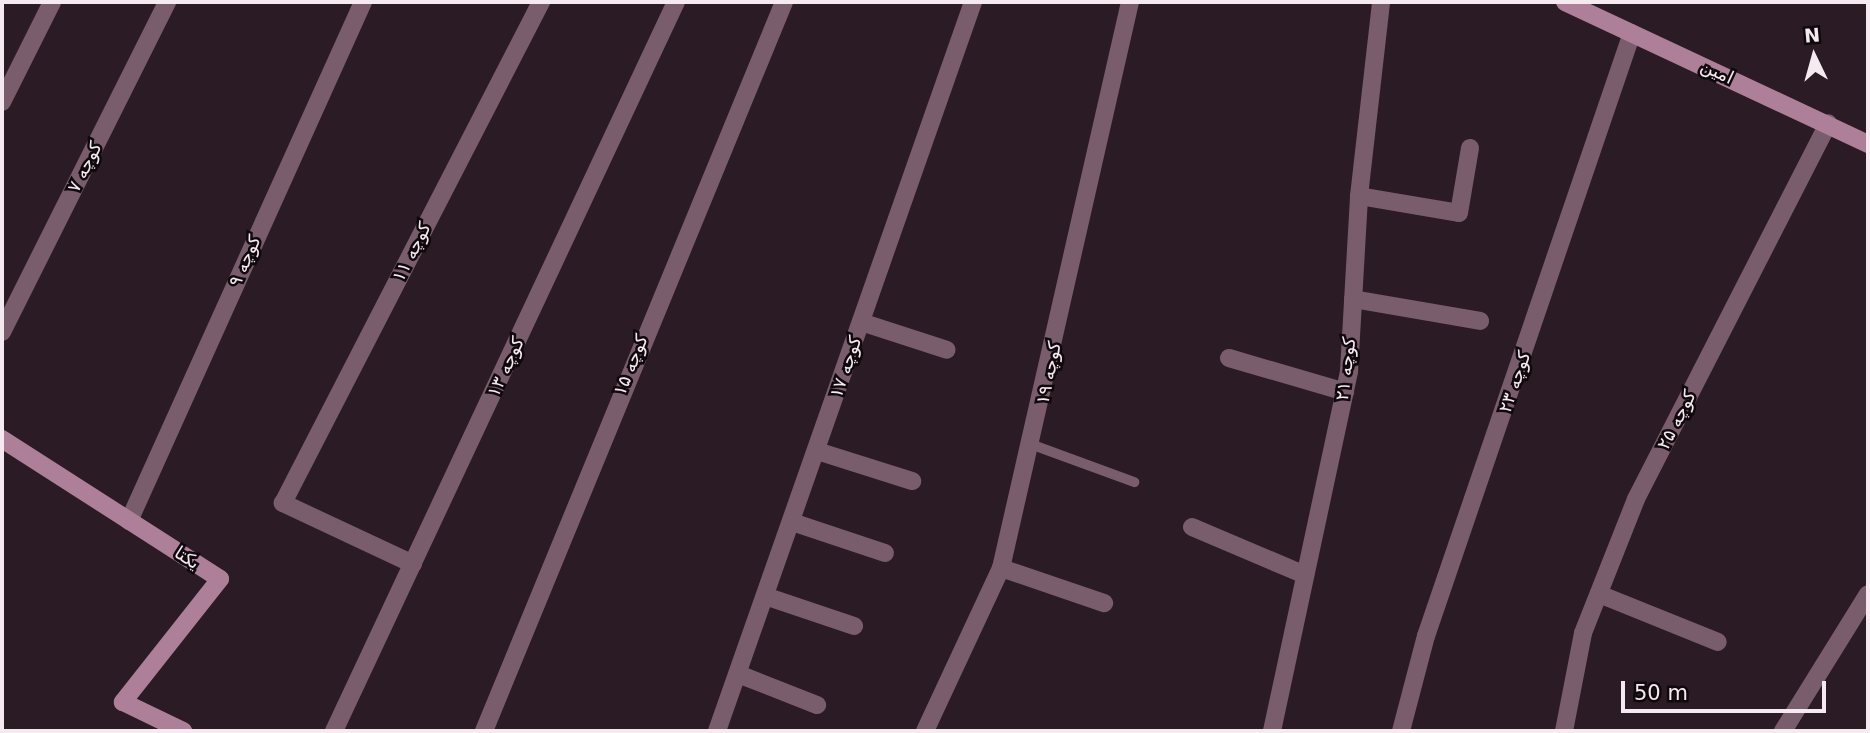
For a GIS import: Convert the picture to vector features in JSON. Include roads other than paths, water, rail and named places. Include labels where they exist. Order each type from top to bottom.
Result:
[{"type":"street","points":[[2,102],[52,2]]},
{"type":"street","name":"کوچه ۷","points":[[2,332],[167,2]]},
{"type":"street","name":"کوچه ۹","points":[[130,521],[363,2]]},
{"type":"street","name":"کوچه ۱۱","points":[[413,564],[283,503],[541,2]]},
{"type":"street","name":"کوچه ۱۳","points":[[334,731],[676,2]]},
{"type":"street","name":"کوچه ۱۵","points":[[484,731],[784,2]]},
{"type":"street","name":"کوچه ۱۷","points":[[717,731],[973,2]]},
{"type":"street","name":"کوچه ۱۹","points":[[930,730],[1001,568],[1033,445],[1130,2]]},
{"type":"street","name":"کوچه ۲۱","points":[[1272,731],[1345,392],[1359,196],[1381,2]]},
{"type":"street","name":"امین","points":[[1565,2],[1868,144]]},
{"type":"street","name":"کوچه ۲۳","points":[[1401,731],[1426,636],[1632,33]]},
{"type":"street","name":"کوچه ۲۵","points":[[1564,731],[1584,633],[1636,499],[1828,124]]},
{"type":"street","points":[[1359,196],[1459,213],[1470,148]]},
{"type":"street","points":[[1353,299],[1480,321]]},
{"type":"street","points":[[861,322],[947,350]]},
{"type":"street","points":[[1229,358],[1345,392]]},
{"type":"street","name":"یکتا","points":[[2,439],[220,579],[123,702],[183,731]]},
{"type":"street","points":[[817,451],[912,481]]},
{"type":"street","points":[[792,522],[885,553]]},
{"type":"street","points":[[1192,527],[1305,575]]},
{"type":"street","points":[[1001,568],[1104,603]]},
{"type":"street","points":[[1599,594],[1718,642]]},
{"type":"street","points":[[1783,731],[1868,594]]},
{"type":"street","points":[[765,596],[854,626]]},
{"type":"street","points":[[738,674],[817,705]]},
{"type":"lane","points":[[1033,445],[1135,482]]}]
